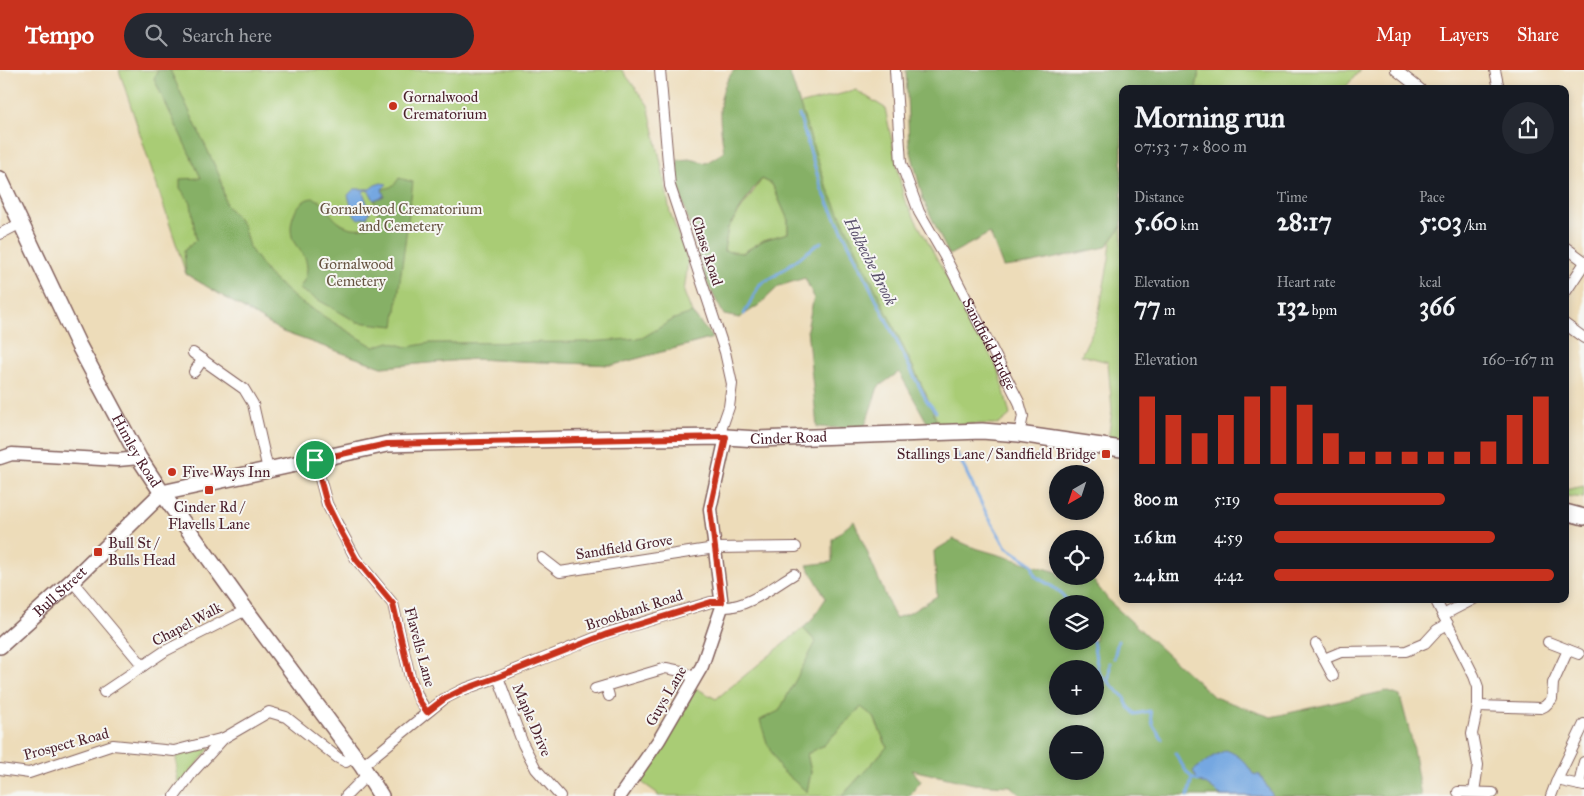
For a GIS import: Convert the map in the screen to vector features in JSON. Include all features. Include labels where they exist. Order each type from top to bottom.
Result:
[{"type":"main road","name":"Himley Road","points":[[0,179],[79,346],[139,458],[246,610],[362,765],[380,796]]},
{"type":"main road","name":"Cinder Road","points":[[162,493],[387,444],[724,437],[757,439],[982,431],[1019,434]]},
{"type":"main road","points":[[1019,434],[1119,448]]},
{"type":"main road","name":"Bull Street","points":[[0,646],[72,581],[162,493]]},
{"type":"street","name":"Chase Road","points":[[660,70],[670,186],[725,352],[732,384],[729,407],[722,427],[724,437]]},
{"type":"street","name":"Sandfield Bridge","points":[[895,70],[901,163],[919,212],[946,257],[1019,402],[1023,416],[1019,434]]},
{"type":"street","points":[[1396,70],[1415,85]]},
{"type":"street","points":[[1496,70],[1498,85]]},
{"type":"street","points":[[0,234],[20,223]]},
{"type":"street","points":[[1569,250],[1584,262],[1569,286]]},
{"type":"street","points":[[1569,327],[1584,338]]},
{"type":"street","points":[[194,354],[244,389],[253,404],[268,470]]},
{"type":"street","points":[[194,372],[203,360]]},
{"type":"street","points":[[722,605],[710,509],[724,437]]},
{"type":"street","points":[[0,458],[12,454],[118,460],[139,458]]},
{"type":"street","name":"Flavells Lane","points":[[315,460],[327,504],[340,530],[356,559],[393,604],[410,677],[418,699],[427,712]]},
{"type":"street","name":"Sandfield Grove","points":[[542,558],[560,572],[715,548],[796,546]]},
{"type":"street","name":"Brookbank Road","points":[[346,796],[362,765],[444,699],[462,690],[607,634],[711,602],[729,608],[744,604],[794,574]]},
{"type":"street","name":"Chapel Walk","points":[[72,581],[143,666]]},
{"type":"street","points":[[1437,603],[1478,687],[1478,706],[1472,734],[1478,765],[1474,792]]},
{"type":"street","points":[[1324,659],[1341,652],[1406,652],[1424,643],[1445,620],[1468,603]]},
{"type":"street","name":"Guys Lane","points":[[620,796],[659,740],[702,666],[722,605]]},
{"type":"street","name":"Chapel Walk","points":[[104,692],[165,651],[246,610]]},
{"type":"street","points":[[1548,642],[1579,654]]},
{"type":"street","points":[[1316,644],[1334,676]]},
{"type":"street","points":[[1478,706],[1541,708],[1546,706],[1552,699],[1553,683],[1568,650]]},
{"type":"street","points":[[603,691],[666,668],[681,671],[695,678]]},
{"type":"street","name":"Maple Drive","points":[[498,677],[523,744],[536,768],[560,796]]},
{"type":"street","name":"Prospect Road","points":[[0,769],[29,773],[113,745],[174,750],[224,738],[269,712],[286,717],[338,758],[346,762],[362,765]]},
{"type":"street","points":[[1551,796],[1584,724]]},
{"type":"street","points":[[175,796],[192,773],[224,738]]},
{"type":"street","points":[[1557,780],[1582,786],[1584,762]]},
{"type":"street","points":[[1458,792],[1492,794]]},
{"type":"green space","name":"Gornalwood Crematorium and Cemetery","points":[[119,70],[622,70],[648,105],[670,212],[688,262],[684,292],[692,313],[713,338],[613,365],[474,359],[382,367],[283,332],[186,274]]},
{"type":"green space","points":[[158,70],[170,70],[220,177],[226,205],[243,225],[249,247],[268,274],[297,300],[374,347],[389,342],[407,347],[430,343],[588,342],[642,338],[674,319],[692,313],[713,338],[613,365],[474,359],[382,367],[283,332],[186,274],[184,251],[196,240],[191,203],[180,188],[180,179],[201,178],[154,79]]},
{"type":"green space","points":[[734,70],[790,70],[825,183],[925,392],[938,424],[929,426],[899,372],[878,387],[864,429],[817,427],[807,329],[814,297],[805,278],[779,286],[759,305],[739,318],[724,315],[707,283],[676,179],[678,160],[690,159],[706,163],[724,152],[720,109],[723,89]],"holes":[[[762,179],[772,184],[788,220],[788,233],[764,240],[743,253],[724,251],[728,228],[753,189]]]},
{"type":"green space","points":[[906,70],[1199,70],[1197,85],[1119,85],[1119,230],[1106,247],[1028,264],[1003,267],[990,233],[949,255],[923,199],[909,144]]},
{"type":"green space","points":[[1199,70],[1360,70],[1347,85],[1197,85]]},
{"type":"green space","points":[[856,90],[885,108],[904,199],[999,371],[1010,415],[999,424],[938,424],[825,183],[799,105]]},
{"type":"green space","name":"Gornalwood Cemetery","points":[[399,178],[413,182],[394,326],[357,322],[299,289],[306,276],[307,265],[304,256],[295,244],[291,224],[298,206],[312,198],[320,201],[334,218],[344,225],[350,228],[368,227],[378,220],[378,210],[374,200],[384,196],[381,189],[392,186]]},
{"type":"green space","points":[[762,179],[772,184],[788,220],[788,233],[764,240],[742,253],[723,251],[728,228]]},
{"type":"green space","points":[[1119,230],[1119,441],[1108,440],[1112,410],[1108,362],[1081,355],[1097,322],[1111,241]]},
{"type":"green space","points":[[1584,486],[1584,498],[1569,496],[1569,489]]},
{"type":"green space","points":[[854,521],[895,618],[908,614],[937,596],[934,551],[954,539],[972,547],[1049,570],[1049,585],[1097,585],[1110,602],[1214,697],[1271,717],[1386,691],[1400,696],[1411,737],[1421,796],[1022,796],[1010,786],[974,784],[912,770],[921,781],[909,796],[842,796],[887,747],[874,717],[861,707],[824,745],[807,754],[811,772],[807,792],[780,769],[767,743],[760,720],[779,711],[816,642],[803,628],[811,621],[826,598],[807,565],[832,562],[832,539]]},
{"type":"green space","points":[[803,628],[816,642],[780,769],[807,791],[811,772],[807,754],[824,745],[861,706],[874,717],[887,747],[842,796],[658,796],[657,793],[640,781],[650,770],[696,688],[716,699]]},
{"type":"green space","points":[[207,745],[209,749],[178,787],[176,755]]},
{"type":"water","points":[[381,183],[387,184],[382,189],[384,196],[374,200],[369,191],[365,190],[363,192],[370,212],[367,217],[358,219],[353,213],[348,195],[354,189],[370,189]]},
{"type":"water","points":[[1226,750],[1242,759],[1253,774],[1260,775],[1273,796],[1222,796],[1198,781],[1193,771],[1212,757]]},
{"type":"waterway","name":"Holbeche Brook","points":[[799,115],[822,190],[912,372],[927,401],[936,412]]},
{"type":"waterway","points":[[744,314],[760,284],[773,277],[821,242]]},
{"type":"waterway","name":"Holbeche Brook","points":[[957,453],[986,513],[1006,547],[1029,562],[1032,565],[1035,576],[1062,595]]},
{"type":"waterway","points":[[1114,658],[1118,641]]},
{"type":"waterway","name":"Holbeche Brook","points":[[1095,650],[1100,674],[1124,697],[1128,706],[1135,714],[1150,711],[1153,725],[1162,739]]},
{"type":"waterway","points":[[1109,682],[1110,663]]},
{"type":"waterway","name":"Holbeche Brook","points":[[1175,753],[1187,773],[1198,781]]},
{"type":"waterway","points":[[1188,796],[1192,778]]},
{"type":"place","name":"Gornalwood Crematorium","points":[[393,106]]},
{"type":"place","name":"Stallings Lane / Sandfield Bridge","points":[[1106,454]]},
{"type":"place","name":"Five Ways Inn","points":[[172,472]]},
{"type":"place","name":"Cinder Rd / Flavells Lane","points":[[209,490]]},
{"type":"place","name":"Bull St / Bulls Head","points":[[98,552]]},
{"type":"route","points":[[726,437],[710,509],[722,602],[711,602],[607,634],[462,690],[444,699],[427,712],[418,699],[410,677],[393,604],[356,559],[340,530],[327,504],[315,460],[387,444],[726,437]]}]
